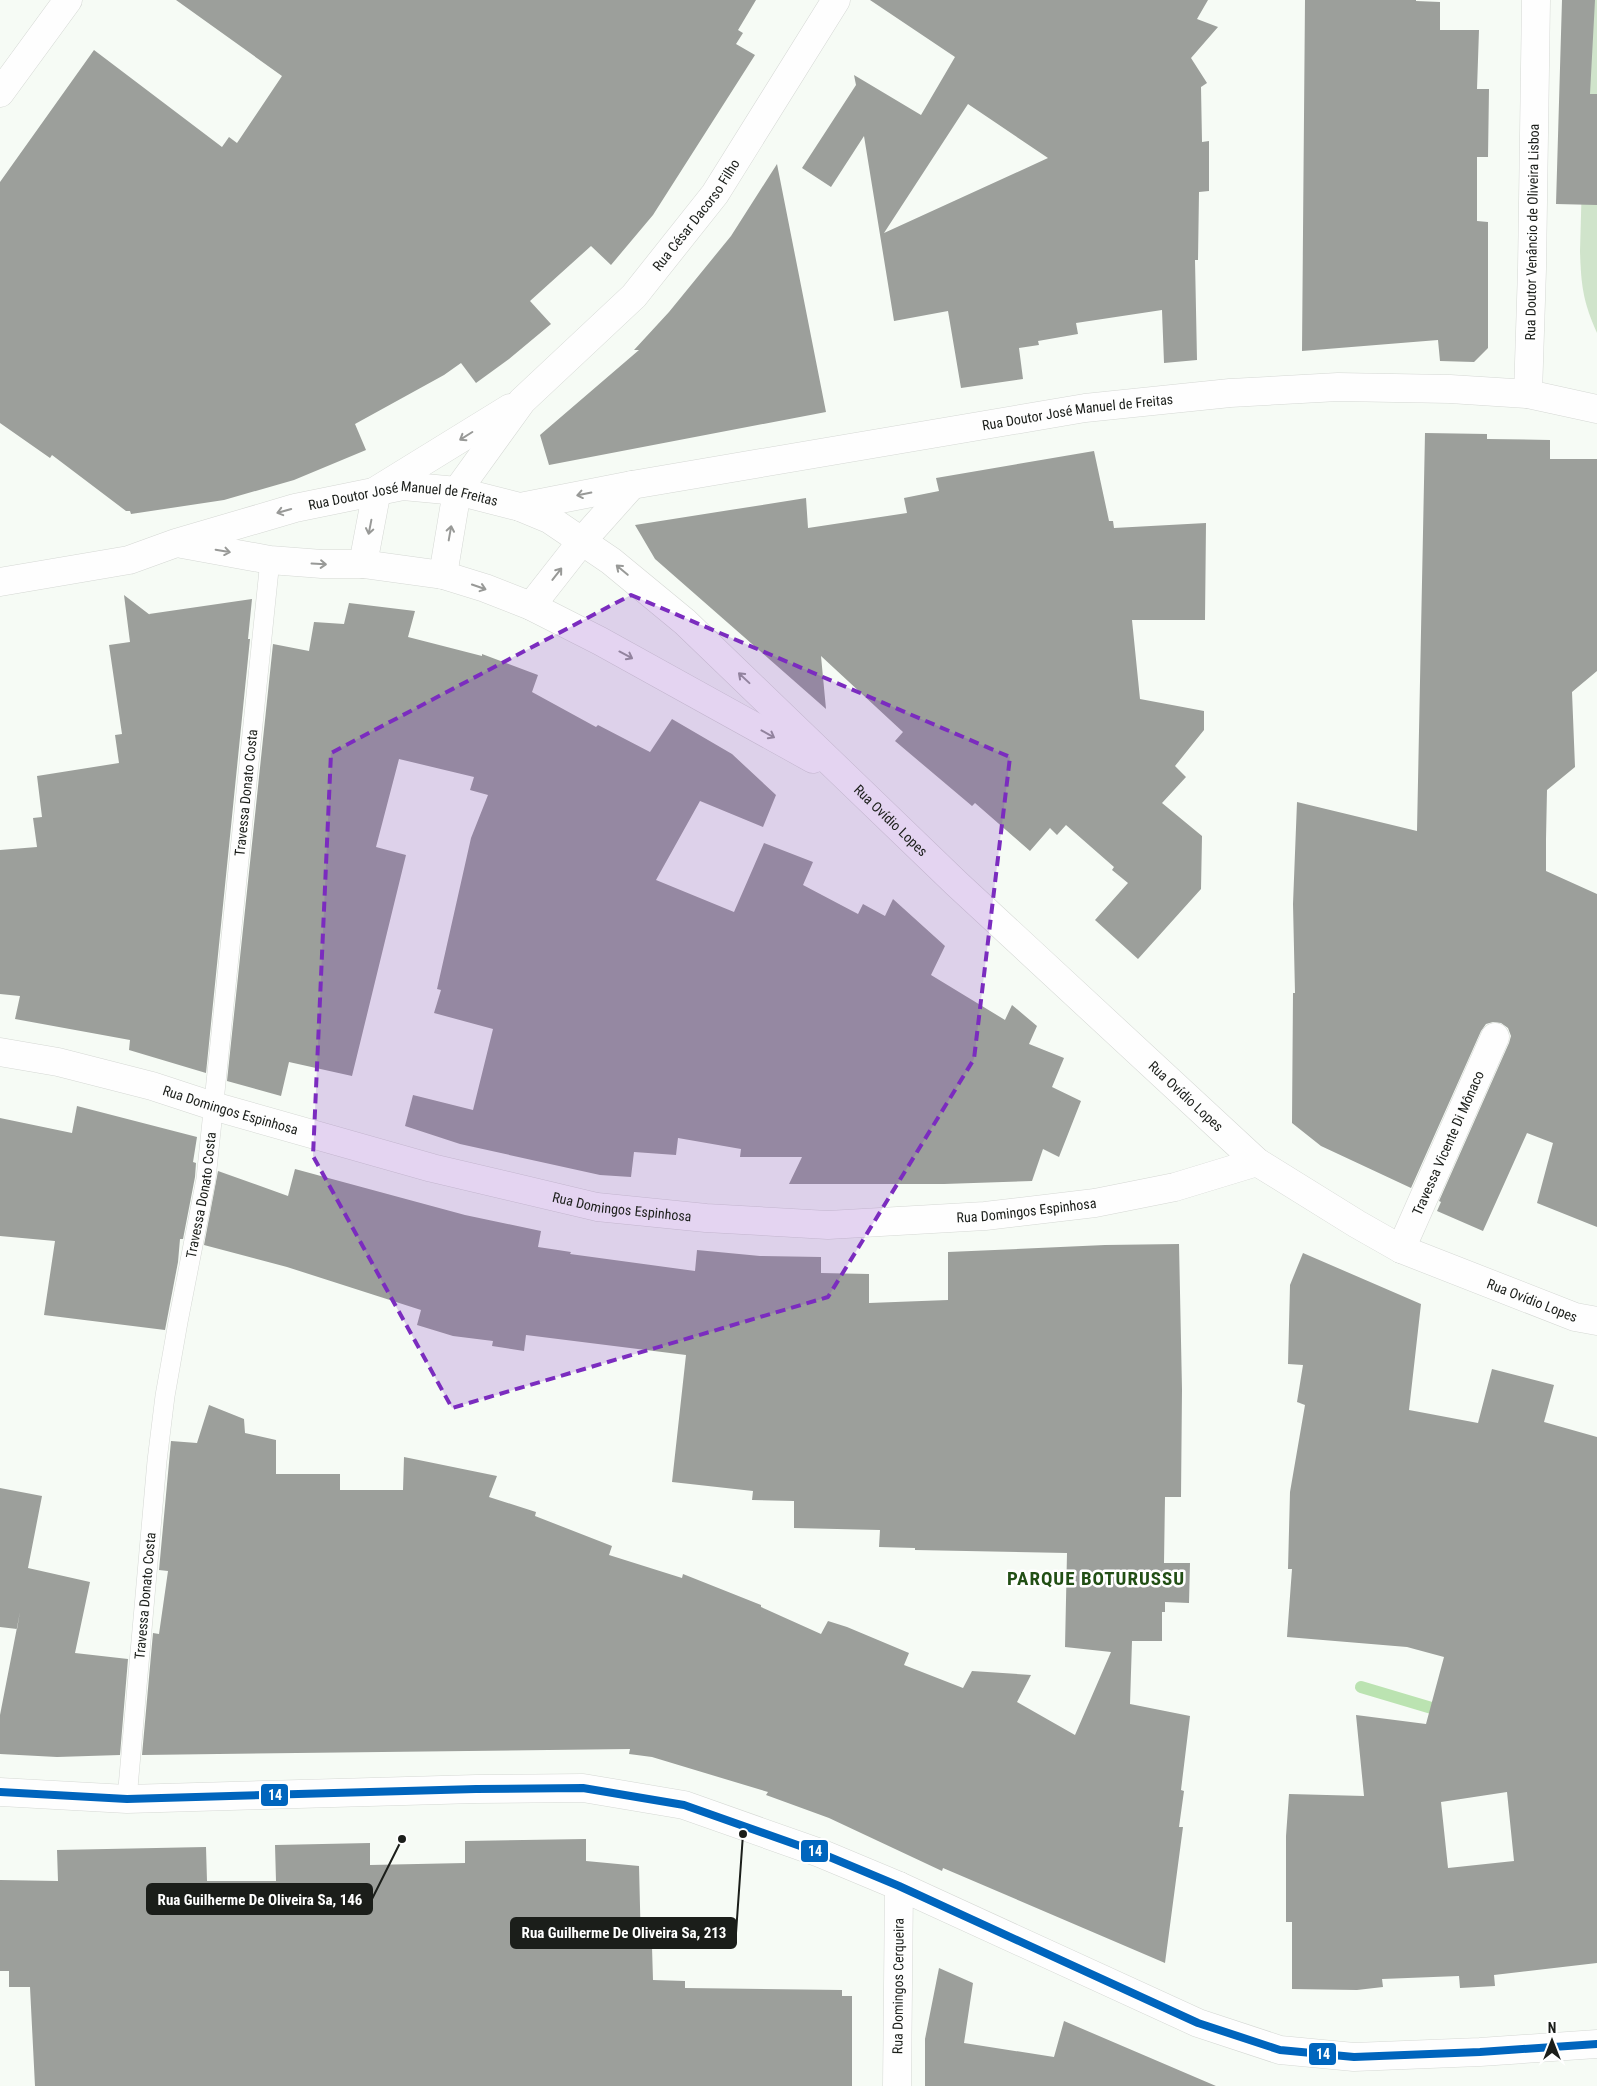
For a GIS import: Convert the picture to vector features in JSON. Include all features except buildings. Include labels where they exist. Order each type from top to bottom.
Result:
[{"type":"street","points":[[0,94],[68,0]]},
{"type":"street","name":"Rua César Dacorso Filho","points":[[457,491],[522,401],[634,296],[709,201],[836,0]]},
{"type":"street","name":"Rua Doutor Venâncio de Oliveira Lisboa","points":[[1528,394],[1536,0]]},
{"type":"street","name":"Rua Doutor José Manuel de Freitas","points":[[0,582],[128,560],[176,543],[294,508],[403,486],[457,491],[520,507],[632,485],[1085,408],[1230,393],[1338,387],[1450,389],[1528,394]]},
{"type":"street","points":[[1528,394],[1597,409]]},
{"type":"street","name":"Rua César Dacorso Filho","points":[[377,490],[522,401]]},
{"type":"street","points":[[531,606],[582,541],[632,485]]},
{"type":"street","points":[[363,564],[377,490]]},
{"type":"street","points":[[443,575],[457,491]]},
{"type":"street","name":"Rua Ovídio Lopes","points":[[520,507],[549,519],[611,561],[685,622],[772,705],[840,774],[1257,1162],[1401,1249],[1575,1317],[1597,1321]]},
{"type":"street","name":"Rua Doutor José Manuel de Freitas","points":[[176,543],[270,560]]},
{"type":"street","name":"Rua Ovídio Lopes","points":[[270,560],[322,564],[363,564],[443,575],[531,606],[678,683],[840,774]]},
{"type":"street","name":"Travessa Vicente Di Mônaco","points":[[1401,1249],[1495,1037]]},
{"type":"street","name":"Rua Domingos Espinhosa","points":[[0,1052],[58,1062],[152,1086],[214,1106],[432,1168],[597,1207],[706,1218],[828,1225],[985,1216],[1095,1203],[1175,1187],[1257,1162]]},
{"type":"street","points":[[0,1792],[127,1799],[476,1789],[583,1788],[684,1805],[820,1853],[899,1886],[1198,2023],[1280,2050],[1354,2057],[1480,2052],[1597,2044]]},
{"type":"street","name":"Rua Domingos Cerqueira","points":[[897,2086],[899,1886]]},
{"type":"lane","name":"Travessa Donato Costa","points":[[127,1799],[158,1451],[165,1396],[178,1322],[206,1179],[270,560]]},
{"type":"highlighted area","points":[[631,595],[1010,757],[974,1059],[828,1297],[452,1408],[313,1156],[331,753]]},
{"type":"green space","points":[[1587,0],[1597,0],[1597,333],[1584,293],[1580,251]]},
{"type":"waterway","points":[[1361,1687],[1445,1712]]},
{"type":"transit line","name":"14","points":[[0,1792],[127,1799],[476,1789],[583,1788],[684,1805],[820,1853],[899,1886],[1198,2023],[1280,2050],[1354,2057],[1480,2052],[1597,2044]]},
{"type":"place","name":"Rua Guilherme De Oliveira Sa, 213","points":[[743,1834]]},
{"type":"place","name":"Rua Guilherme De Oliveira Sa, 146","points":[[402,1839]]},
{"type":"district","name":"PARQUE BOTURUSSU","points":[[1096,1578]]}]
